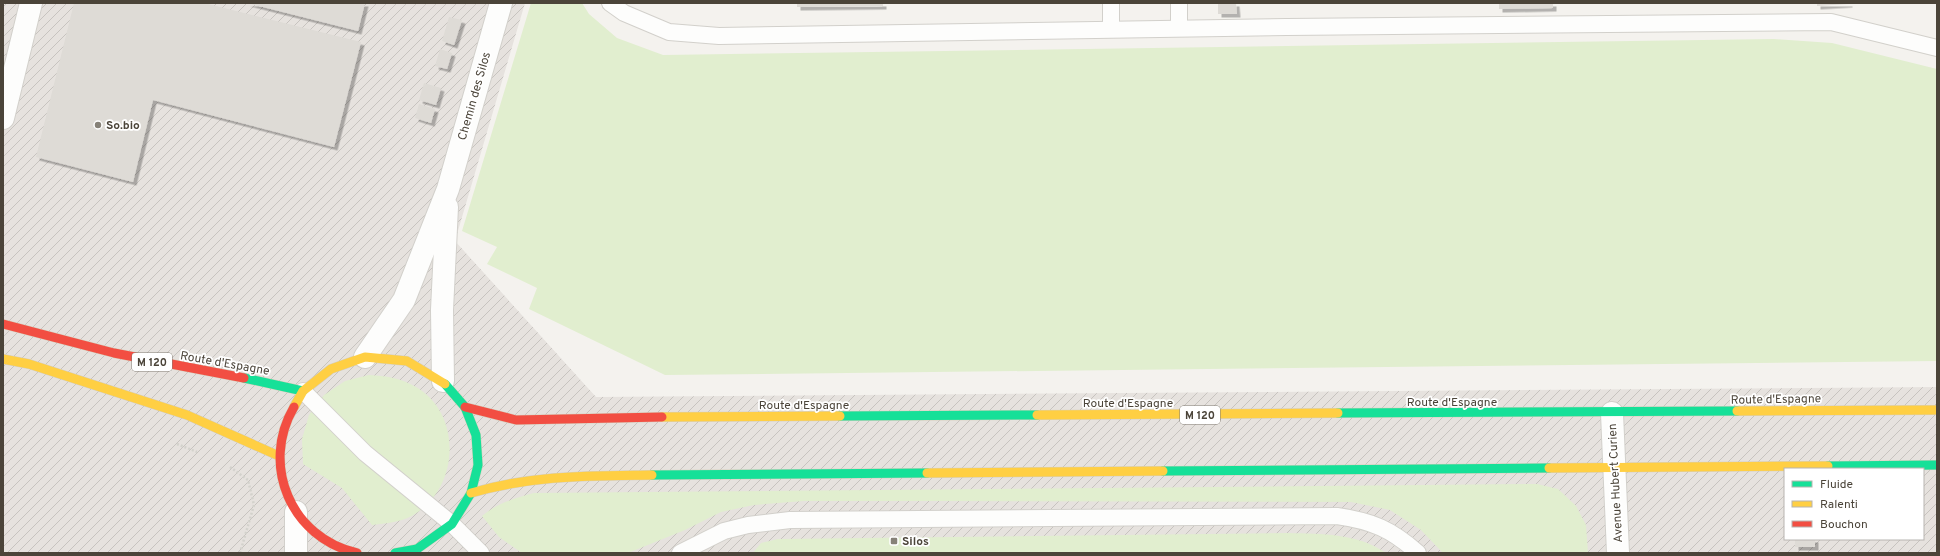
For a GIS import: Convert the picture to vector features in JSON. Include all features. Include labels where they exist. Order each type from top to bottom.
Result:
[{"type":"main road","name":"Route d'Espagne","points":[[3,324],[128,357],[195,371],[266,381],[303,392]]},
{"type":"main road","points":[[357,553],[344,550],[317,535],[296,512],[283,485],[279,456],[285,422],[303,392],[331,369],[365,357],[406,361],[443,381],[465,407],[476,435],[478,464],[471,494],[452,524],[417,549],[394,553]]},
{"type":"main road","points":[[3,359],[29,364],[187,415],[279,456]]},
{"type":"main road","name":"Route d'Espagne","points":[[465,407],[510,418],[535,420],[572,418],[1937,410]]},
{"type":"main road","points":[[471,494],[498,484],[518,480],[565,476],[1937,466]]},
{"type":"street","points":[[3,118],[31,3]]},
{"type":"street","name":"Chemin des Silos","points":[[365,357],[404,300],[448,189],[501,3]]},
{"type":"street","name":"Chemin des Silos","points":[[443,381],[442,310],[448,189]]},
{"type":"street","name":"Avenue Hubert Curien","points":[[1612,413],[1618,553]]},
{"type":"street","points":[[296,512],[296,553]]},
{"type":"lane","points":[[610,3],[624,13],[669,32],[719,36],[1179,28],[1831,22],[1937,48]]},
{"type":"lane","points":[[1111,3],[1111,29]]},
{"type":"lane","points":[[1179,3],[1179,28]]},
{"type":"lane","points":[[303,392],[366,454],[452,524],[481,553]]},
{"type":"lane","points":[[680,553],[702,548],[730,529],[790,520],[1337,516],[1362,520],[1387,530],[1418,553]]},
{"type":"path","points":[[177,444],[198,452]]},
{"type":"path","points":[[226,463],[248,480],[254,505],[240,553]]},
{"type":"shaded area","points":[[3,3],[525,3],[455,241],[596,397],[1937,387],[1937,553],[3,553]]},
{"type":"green space","points":[[531,3],[582,3],[589,14],[617,38],[663,55],[1774,39],[1832,43],[1937,69],[1937,361],[665,375],[529,309],[537,288],[487,264],[497,247],[462,231]]},
{"type":"green space","points":[[369,375],[405,381],[416,387],[431,399],[441,413],[447,430],[450,448],[448,467],[442,484],[432,499],[418,512],[408,518],[396,522],[372,525],[342,488],[303,464],[302,439],[309,415],[324,395],[345,381]]},
{"type":"green space","points":[[1537,484],[1558,489],[1576,506],[1586,525],[1588,553],[1443,553],[1421,530],[1390,510],[1351,502],[804,501],[754,505],[721,512],[685,530],[628,553],[522,553],[499,537],[482,516],[500,504],[534,493]]},
{"type":"green space","points":[[1288,533],[1326,534],[1351,538],[1375,546],[1386,553],[753,553],[761,543],[778,539]]},
{"type":"building","points":[[74,3],[204,3],[361,42],[334,147],[153,100],[133,182],[36,157]]},
{"type":"building","points":[[247,3],[365,3],[358,31]]},
{"type":"building","points":[[797,3],[883,3],[883,6],[797,7]]},
{"type":"building","points":[[1218,3],[1236,3],[1237,14],[1218,14]]},
{"type":"building","points":[[1499,3],[1553,3],[1553,8],[1499,9]]},
{"type":"building","points":[[1817,3],[1849,3],[1849,4],[1817,6]]},
{"type":"building","points":[[449,17],[462,20],[454,45],[442,41]]},
{"type":"building","points":[[440,49],[452,53],[447,69],[435,66]]},
{"type":"building","points":[[424,83],[441,88],[436,105],[419,100]]},
{"type":"building","points":[[419,104],[435,109],[431,123],[415,118]]},
{"type":"building","points":[[1795,540],[1815,540],[1815,547],[1795,547]]},
{"type":"traffic: fast","points":[[244,378],[303,391]]},
{"type":"traffic: fast","points":[[395,553],[417,549],[452,524],[471,493],[478,465],[476,435],[465,407],[445,384]]},
{"type":"traffic: fast","points":[[1338,413],[1737,411]]},
{"type":"traffic: fast","points":[[840,416],[1037,415]]},
{"type":"traffic: fast","points":[[1828,466],[1937,465]]},
{"type":"traffic: fast","points":[[1163,471],[1549,468]]},
{"type":"traffic: fast","points":[[652,475],[927,473]]},
{"type":"traffic: slow","points":[[294,407],[303,391],[331,369],[365,357],[407,361],[445,384]]},
{"type":"traffic: slow","points":[[3,359],[29,364],[187,415],[279,456]]},
{"type":"traffic: slow","points":[[1737,411],[1937,410]]},
{"type":"traffic: slow","points":[[1037,415],[1338,413]]},
{"type":"traffic: slow","points":[[662,417],[840,416]]},
{"type":"traffic: slow","points":[[1549,468],[1828,466]]},
{"type":"traffic: slow","points":[[927,473],[1163,471]]},
{"type":"traffic: slow","points":[[471,493],[494,487],[538,480],[583,476],[652,475]]},
{"type":"traffic: jam","points":[[3,324],[114,353],[244,378]]},
{"type":"traffic: jam","points":[[294,407],[284,429],[280,452],[282,475],[288,496],[299,516],[315,532],[334,545],[357,553]]},
{"type":"traffic: jam","points":[[465,407],[516,420],[662,417]]},
{"type":"place","name":"So.bio","points":[[98,125]]},
{"type":"place","name":"Silos","points":[[894,541]]}]
